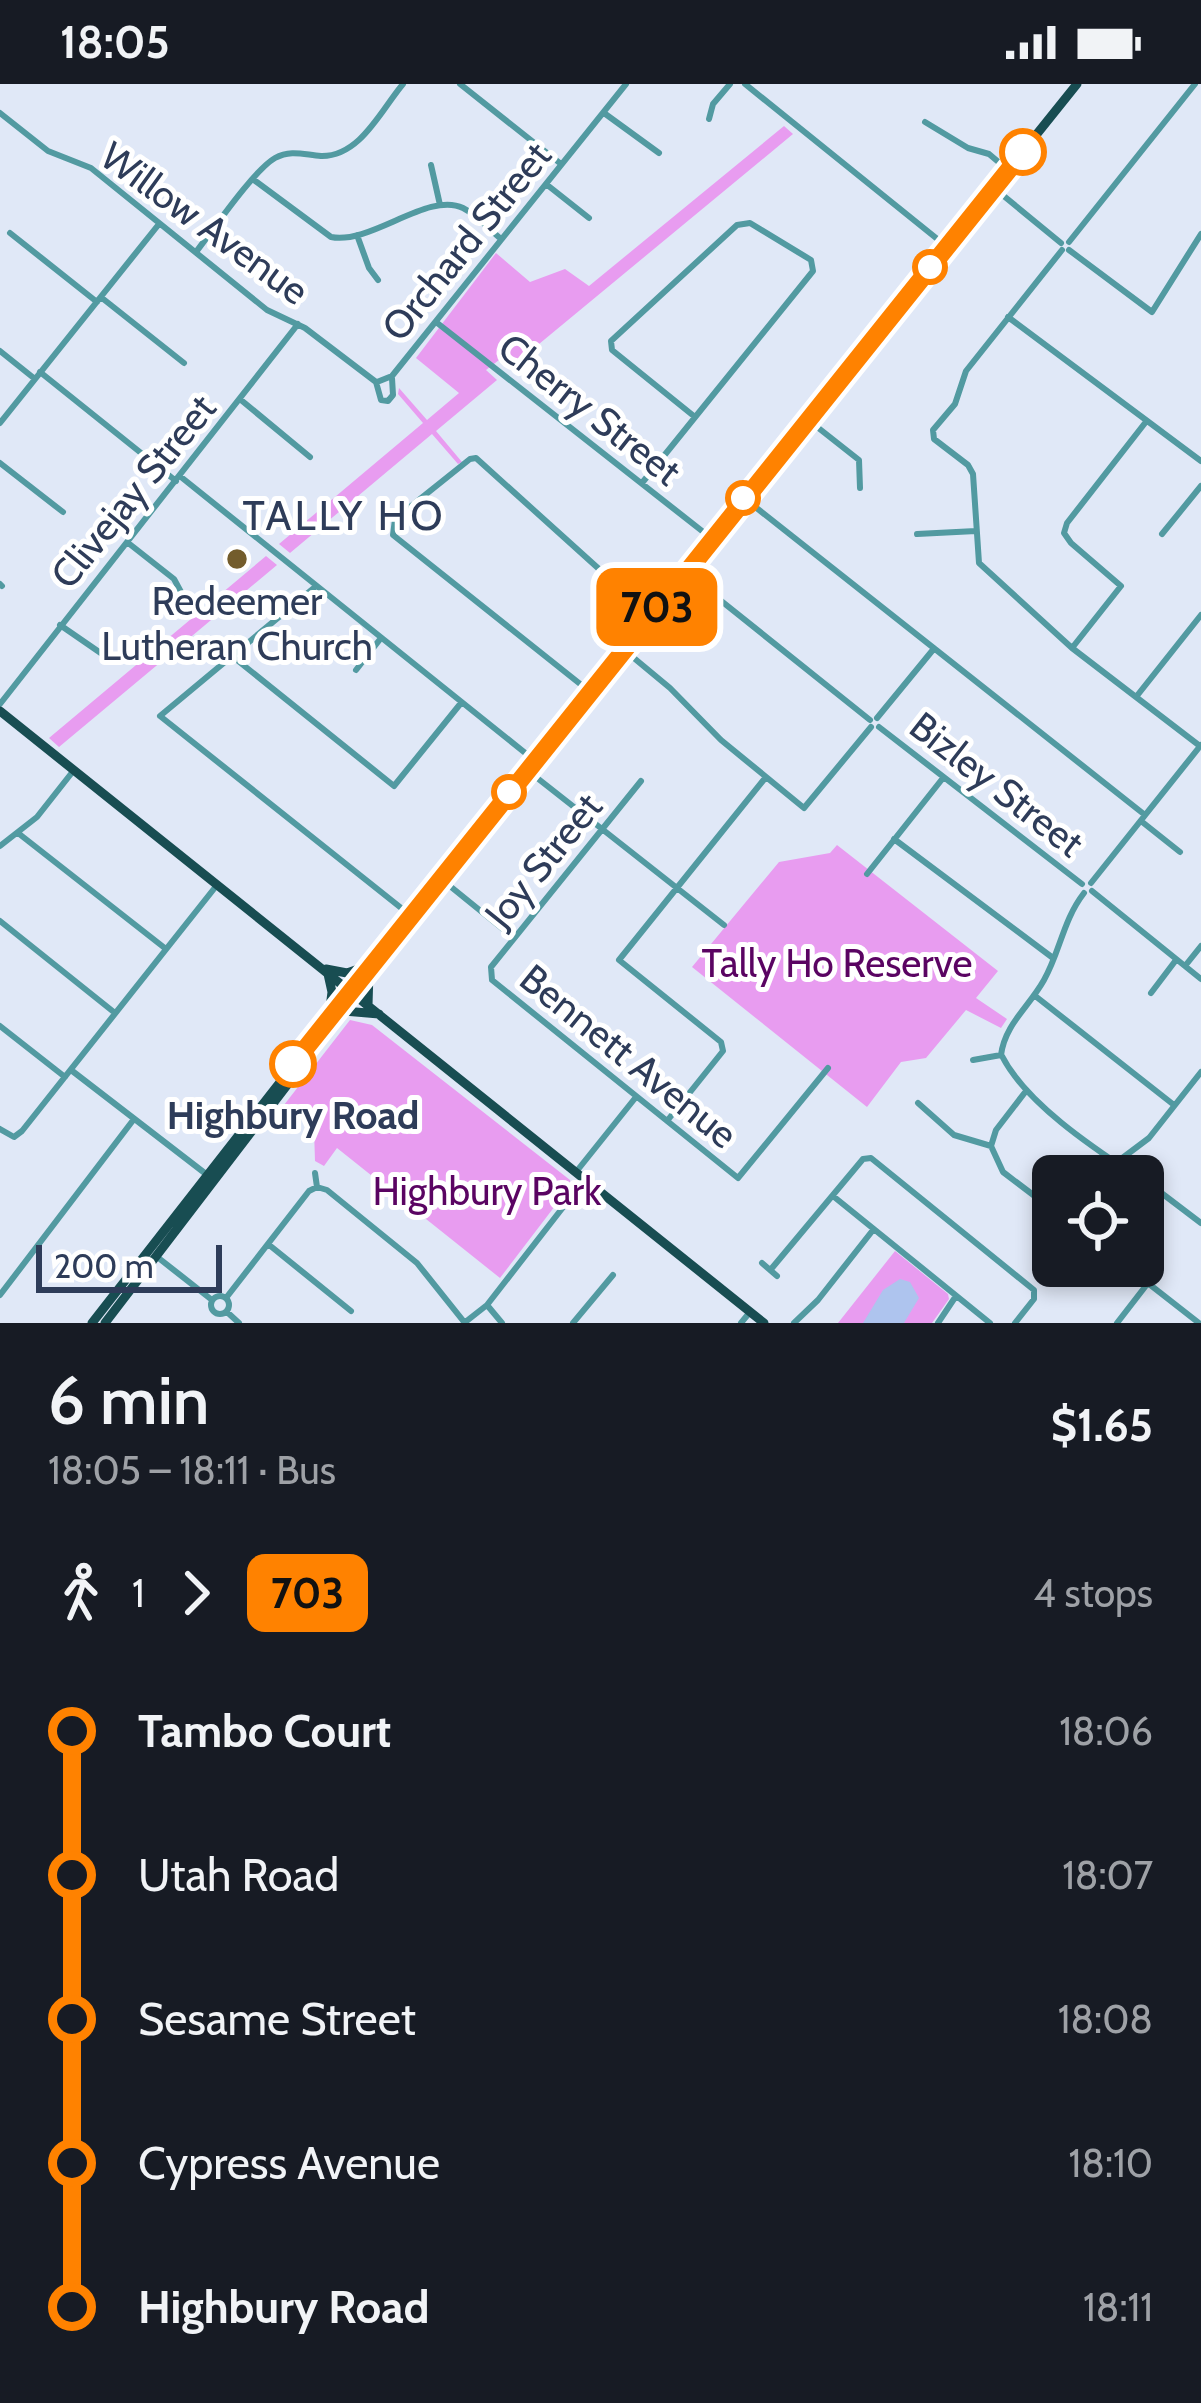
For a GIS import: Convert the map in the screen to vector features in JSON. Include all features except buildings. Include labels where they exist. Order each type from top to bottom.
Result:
[{"type":"main road","points":[[92,1323],[304,1063],[372,962],[1077,84]]},
{"type":"main road","points":[[2,711],[764,1323]]},
{"type":"main road","points":[[325,970],[347,973],[372,962]]},
{"type":"main road","points":[[368,1005],[366,981],[372,962]]},
{"type":"main road","points":[[325,970],[332,992],[331,1018]]},
{"type":"main road","points":[[331,1018],[344,1011],[380,1014]]},
{"type":"main road","points":[[105,1323],[152,1253]]},
{"type":"street","points":[[196,252],[269,162],[283,154],[322,156],[346,151],[404,84]]},
{"type":"street","points":[[460,84],[561,164]]},
{"type":"street","name":"Orchard Street","points":[[392,376],[393,395],[388,401],[381,400],[376,382],[392,376],[626,84]]},
{"type":"street","points":[[709,119],[713,104],[730,84]]},
{"type":"street","points":[[745,84],[946,246]]},
{"type":"street","points":[[753,91],[762,84]]},
{"type":"street","points":[[1001,1055],[1010,1028],[1034,995],[1063,927],[1087,888],[1201,746],[1072,648],[979,563],[974,475],[934,439],[933,430],[955,404],[966,371],[1195,84]]},
{"type":"street","points":[[604,112],[659,153]]},
{"type":"street","name":"Willow Avenue","points":[[0,113],[48,151],[91,168],[267,310],[298,324],[376,382]]},
{"type":"street","points":[[925,122],[968,148],[989,154],[1008,170]]},
{"type":"street","points":[[431,165],[440,205]]},
{"type":"street","points":[[254,180],[321,232],[340,239],[440,205],[466,210],[501,239]]},
{"type":"street","points":[[546,184],[589,218]]},
{"type":"street","points":[[994,188],[1152,312],[1201,234]]},
{"type":"street","points":[[642,483],[695,417],[814,265],[757,225],[742,223],[611,341],[612,350],[695,417]]},
{"type":"street","points":[[0,423],[160,224]]},
{"type":"street","points":[[10,233],[184,363]]},
{"type":"street","points":[[358,235],[378,280]]},
{"type":"street","points":[[1008,317],[1201,461]]},
{"type":"street","name":"Cherry Street","points":[[436,322],[711,538]]},
{"type":"street","name":"Clivejay Street","points":[[2,711],[8,691],[298,324]]},
{"type":"street","points":[[0,351],[178,478],[381,638],[602,830],[724,925]]},
{"type":"street","points":[[241,400],[310,457]]},
{"type":"street","points":[[807,419],[859,460],[860,488]]},
{"type":"street","points":[[1072,648],[1121,586],[1070,543],[1064,533],[1067,523],[1145,423]]},
{"type":"street","points":[[590,691],[393,536],[395,519],[470,458],[476,458],[650,615]]},
{"type":"street","points":[[0,463],[63,512]]},
{"type":"street","points":[[1162,534],[1201,486]]},
{"type":"street","points":[[744,498],[1180,852]]},
{"type":"street","points":[[917,534],[976,532]]},
{"type":"street","points":[[127,542],[174,579],[181,592]]},
{"type":"street","name":"Bizley Street","points":[[685,572],[1201,979]]},
{"type":"street","points":[[315,587],[160,716],[410,915]]},
{"type":"street","points":[[1136,697],[1201,615]]},
{"type":"street","points":[[60,626],[105,656]]},
{"type":"street","points":[[356,670],[381,638]]},
{"type":"street","points":[[622,650],[804,808],[932,650]]},
{"type":"street","points":[[232,656],[394,786],[461,703]]},
{"type":"street","points":[[0,846],[40,813],[74,770]]},
{"type":"street","points":[[667,1121],[723,1051],[721,1042],[619,960],[766,777]]},
{"type":"street","points":[[867,874],[944,777]]},
{"type":"street","name":"Joy Street","points":[[489,974],[641,781]]},
{"type":"street","points":[[18,832],[166,949]]},
{"type":"street","points":[[894,839],[1053,958]]},
{"type":"street","points":[[440,878],[514,938]]},
{"type":"street","points":[[0,1130],[14,1137],[22,1131],[217,885]]},
{"type":"street","points":[[0,921],[115,1012]]},
{"type":"street","points":[[1185,966],[1201,946]]},
{"type":"street","points":[[1151,993],[1176,960]]},
{"type":"street","name":"Bennett Avenue","points":[[489,974],[738,1178],[828,1068]]},
{"type":"street","points":[[1034,995],[1174,1105]]},
{"type":"street","points":[[0,1027],[210,1177]]},
{"type":"street","points":[[973,1060],[1001,1055]]},
{"type":"street","points":[[1001,1055],[1026,1091],[1108,1155]]},
{"type":"street","points":[[1126,1155],[1149,1138],[1201,1072]]},
{"type":"street","points":[[1026,1091],[996,1130],[991,1146],[1003,1172],[1032,1194]]},
{"type":"street","points":[[239,1323],[227,1312],[226,1298],[309,1191],[317,1187],[327,1190],[417,1263],[464,1323],[487,1305],[636,1097]]},
{"type":"street","points":[[918,1103],[954,1135],[991,1146]]},
{"type":"street","points":[[0,1295],[134,1119]]},
{"type":"street","points":[[772,1268],[863,1159],[871,1158],[1034,1290],[1034,1299],[1015,1323]]},
{"type":"street","points":[[315,1173],[317,1187]]},
{"type":"street","points":[[833,1196],[990,1323]]},
{"type":"street","points":[[1164,1196],[1198,1221],[1201,1210]]},
{"type":"street","points":[[794,1323],[874,1229]]},
{"type":"street","points":[[268,1244],[351,1311]]},
{"type":"street","points":[[152,1253],[212,1300],[214,1313],[207,1323]]},
{"type":"street","points":[[762,1263],[778,1276]]},
{"type":"street","points":[[573,1323],[614,1275]]},
{"type":"street","points":[[1118,1323],[1145,1287]]},
{"type":"street","points":[[1153,1287],[1199,1323]]},
{"type":"street","points":[[938,1323],[956,1296]]},
{"type":"street","points":[[212,1300],[226,1298]]},
{"type":"street","points":[[487,1305],[502,1323]]},
{"type":"street","points":[[214,1313],[227,1312]]},
{"type":"street","points":[[741,1323],[750,1312]]},
{"type":"green space","points":[[784,126],[793,134],[510,368],[499,360],[486,370],[497,380],[436,431],[462,462],[458,464],[432,434],[290,553],[279,544],[423,423],[398,394],[399,388],[427,420],[459,393],[416,358],[496,253],[530,282],[565,269],[589,286]]},
{"type":"green space","points":[[266,556],[277,565],[59,747],[49,738]]},
{"type":"green space","name":"Tally Ho Reserve","points":[[837,845],[998,971],[976,998],[1007,1019],[1001,1028],[966,1010],[926,1058],[901,1062],[867,1107],[692,967],[779,862],[830,853]]},
{"type":"green space","name":"Highbury Park","points":[[350,1020],[372,1025],[570,1180],[571,1185],[500,1278],[337,1148],[324,1166],[315,1161],[314,1129],[284,1105]]},
{"type":"green space","points":[[895,1251],[948,1294],[932,1323],[838,1323]]},
{"type":"water","points":[[900,1279],[910,1282],[919,1298],[904,1323],[863,1323],[883,1290]]},
{"type":"bus line","name":"703","points":[[293,1064],[1023,152]]},
{"type":"place","name":"Redeemer Lutheran Church","points":[[237,559]]},
{"type":"place","name":"Highbury Road","points":[[293,1064]]},
{"type":"district","name":"TALLY HO","points":[[344,515]]}]
